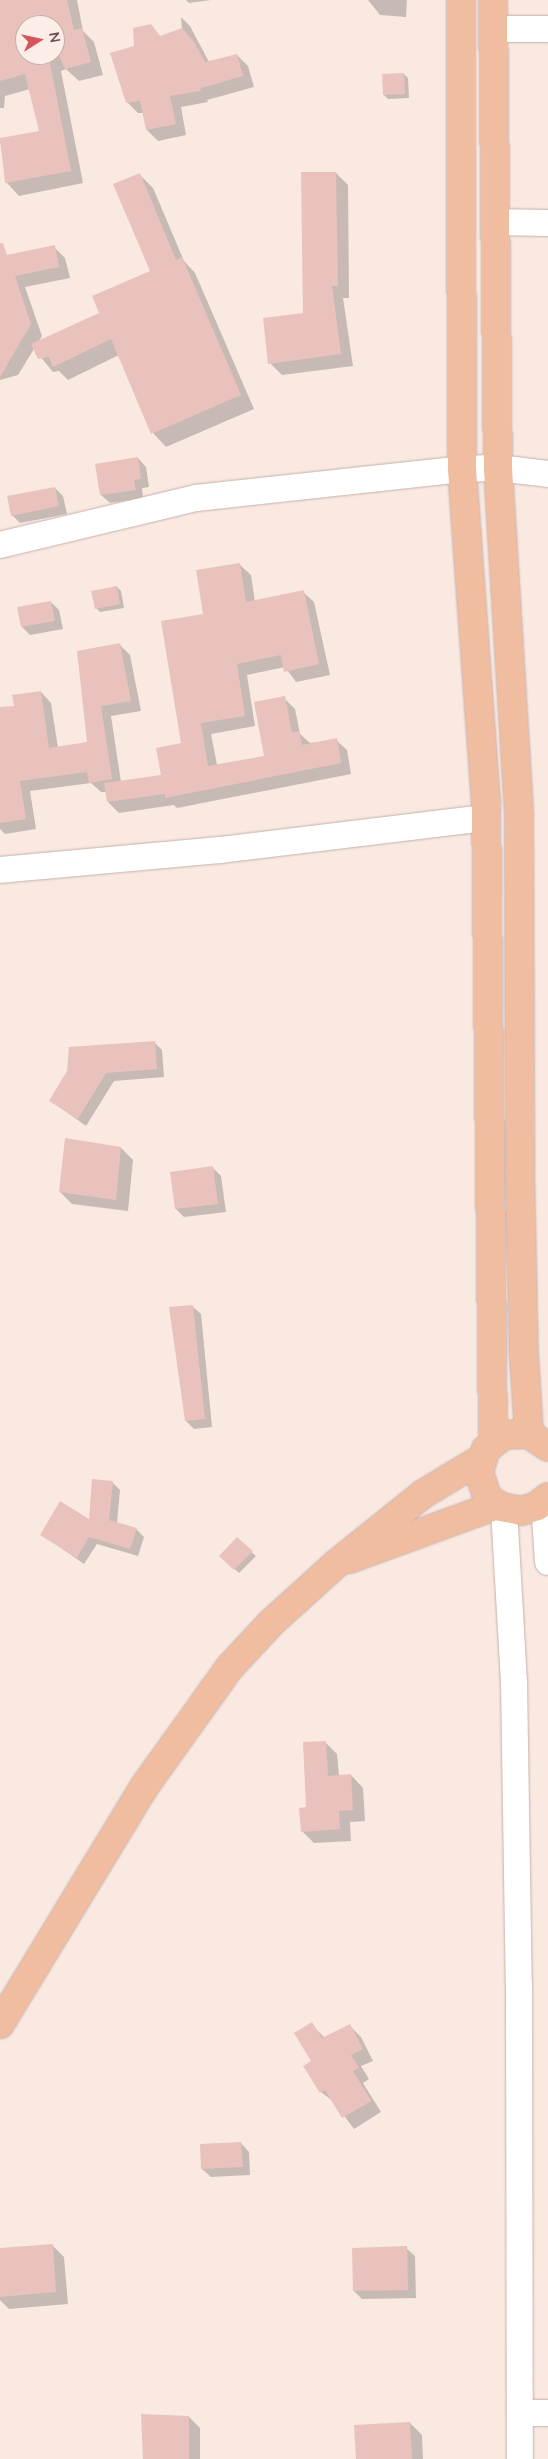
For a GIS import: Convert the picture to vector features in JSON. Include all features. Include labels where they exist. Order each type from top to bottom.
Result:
[{"type":"main road","points":[[461,0],[462,469],[486,818],[487,1450],[481,1485],[501,1507]]},
{"type":"main road","points":[[0,2024],[173,1743],[230,1667],[271,1623],[336,1564],[423,1494],[487,1450],[504,1435],[539,1440],[524,1356],[520,1172],[519,815],[498,468],[494,222],[496,161],[492,0]]},
{"type":"main road","points":[[460,163],[496,161]]},
{"type":"main road","points":[[336,1564],[501,1507],[521,1511],[546,1499]]},
{"type":"street","points":[[492,29],[548,29]]},
{"type":"street","points":[[494,222],[548,223]]},
{"type":"street","points":[[0,545],[196,498],[462,469],[498,468],[548,474]]},
{"type":"street","points":[[0,870],[220,850],[486,818]]},
{"type":"street","points":[[546,1499],[548,1562]]},
{"type":"street","points":[[501,1507],[513,1672],[519,1984],[520,2459]]},
{"type":"street","points":[[520,2413],[548,2413]]},
{"type":"building","points":[[0,0],[67,0],[74,30],[82,28],[91,62],[65,69],[63,65],[65,65],[65,15],[15,15],[15,65],[50,65],[71,171],[5,183],[0,138],[39,131],[25,74],[0,81]]},
{"type":"building","points":[[151,24],[160,36],[182,28],[194,42],[205,62],[237,54],[243,76],[201,88],[200,91],[170,96],[176,124],[146,130],[140,101],[126,103],[110,53],[134,46],[133,28]]},
{"type":"building","points":[[404,73],[405,94],[383,95],[382,74]]},
{"type":"building","points":[[301,172],[336,172],[338,286],[332,286],[341,354],[268,364],[263,318],[303,313]]},
{"type":"building","points":[[140,173],[176,260],[182,257],[241,395],[151,434],[111,339],[53,367],[49,357],[38,359],[31,344],[99,313],[92,296],[150,271],[113,184]]},
{"type":"building","points":[[0,243],[3,243],[7,255],[55,245],[59,267],[15,276],[31,324],[0,377]]},
{"type":"building","points":[[138,457],[141,479],[134,480],[136,490],[100,495],[95,464]]},
{"type":"building","points":[[55,487],[59,506],[11,516],[7,496]]},
{"type":"building","points":[[240,563],[246,602],[304,590],[319,664],[284,672],[281,655],[237,664],[245,716],[201,723],[208,766],[264,756],[254,702],[285,696],[292,733],[299,731],[302,745],[337,738],[341,763],[165,798],[165,794],[107,802],[104,783],[161,775],[156,748],[181,743],[161,621],[203,614],[196,570]]},
{"type":"building","points":[[117,586],[120,604],[95,609],[91,591]]},
{"type":"building","points":[[51,601],[55,621],[21,627],[17,607]]},
{"type":"building","points":[[120,643],[131,701],[101,706],[112,779],[89,783],[87,772],[20,781],[26,819],[0,823],[0,707],[14,706],[12,695],[41,691],[49,748],[87,742],[77,651]]},
{"type":"building","points":[[155,1041],[157,1069],[106,1073],[78,1119],[49,1101],[67,1071],[69,1047]]},
{"type":"building","points":[[65,1138],[121,1147],[116,1200],[59,1192]]},
{"type":"building","points":[[213,1166],[218,1204],[175,1209],[170,1172]]},
{"type":"building","points":[[193,1305],[205,1419],[185,1421],[169,1307]]},
{"type":"building","points":[[92,1479],[113,1481],[109,1520],[137,1528],[130,1549],[89,1537],[77,1558],[40,1535],[60,1501],[89,1519]]},
{"type":"building","points":[[237,1537],[253,1551],[234,1570],[219,1556]]},
{"type":"building","points":[[326,1741],[328,1776],[351,1774],[353,1810],[339,1811],[340,1829],[301,1832],[299,1808],[306,1807],[303,1742]]},
{"type":"building","points":[[312,2022],[322,2038],[350,2024],[363,2049],[351,2055],[359,2068],[353,2071],[371,2101],[342,2118],[325,2090],[320,2093],[303,2066],[311,2061],[294,2033]]},
{"type":"building","points":[[241,2142],[243,2167],[201,2169],[200,2144]]},
{"type":"building","points":[[53,2244],[56,2292],[0,2297],[0,2248]]},
{"type":"building","points":[[407,2246],[408,2290],[353,2291],[352,2248]]},
{"type":"building","points":[[141,2414],[189,2416],[189,2459],[143,2459]]},
{"type":"building","points":[[410,2422],[412,2459],[356,2459],[354,2425]]}]
